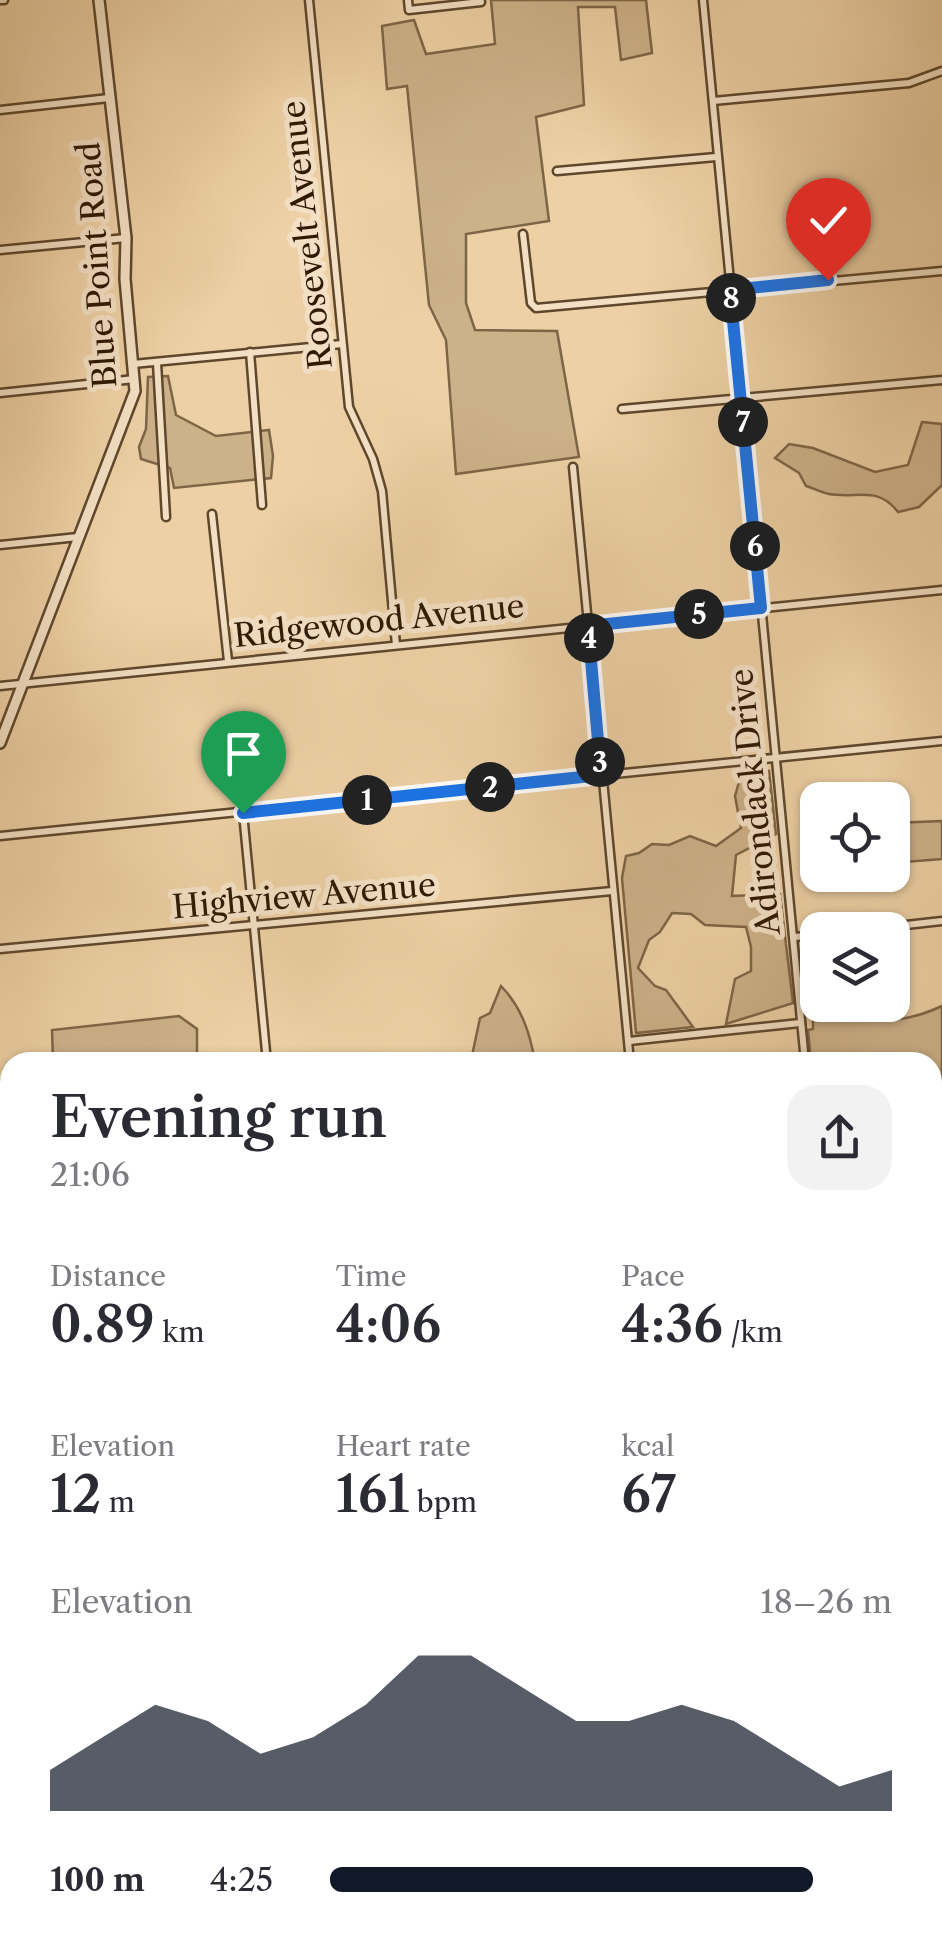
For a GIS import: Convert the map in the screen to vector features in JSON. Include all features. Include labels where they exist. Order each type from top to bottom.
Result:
[{"type":"street","name":"Blue Point Road","points":[[0,743],[135,392],[125,279],[126,238],[99,0]]},
{"type":"street","name":"Roosevelt Avenue","points":[[309,0],[349,407],[374,459],[382,491],[396,645]]},
{"type":"street","points":[[408,0],[409,10],[481,2]]},
{"type":"street","name":"Adirondack Drive","points":[[703,0],[803,1052]]},
{"type":"street","points":[[713,100],[909,82],[942,70]]},
{"type":"street","points":[[0,110],[109,98]]},
{"type":"street","points":[[557,171],[716,157]]},
{"type":"street","points":[[524,234],[530,303],[536,308],[942,271]]},
{"type":"street","points":[[0,250],[126,238]]},
{"type":"street","points":[[133,364],[342,344]]},
{"type":"street","points":[[250,352],[262,505]]},
{"type":"street","points":[[157,363],[166,517]]},
{"type":"street","points":[[0,393],[135,380]]},
{"type":"street","points":[[622,410],[942,380]]},
{"type":"street","points":[[573,468],[630,1052]]},
{"type":"street","points":[[212,514],[228,661]]},
{"type":"street","points":[[0,545],[78,537]]},
{"type":"street","name":"Ridgewood Avenue","points":[[0,686],[942,590]]},
{"type":"street","points":[[0,836],[942,741]]},
{"type":"street","points":[[243,813],[267,1052]]},
{"type":"street","name":"Highview Avenue","points":[[0,949],[612,891]]},
{"type":"street","points":[[910,925],[942,922]]},
{"type":"street","points":[[794,937],[800,936]]},
{"type":"street","points":[[629,1041],[800,1023]]},
{"type":"shaded area","points":[[491,0],[646,0],[652,53],[621,60],[615,7],[578,7],[584,105],[536,117],[549,221],[466,234],[466,303],[475,330],[557,331],[579,457],[456,474],[446,340],[429,305],[407,86],[387,89],[382,26],[414,20],[426,54],[495,44]]},
{"type":"shaded area","points":[[168,376],[176,415],[216,436],[269,430],[271,478],[174,488],[170,468],[141,459],[139,447],[146,429],[148,377]]},
{"type":"shaded area","points":[[922,422],[942,424],[942,485],[919,507],[898,512],[875,496],[823,493],[806,486],[799,473],[775,458],[789,444],[813,448],[875,472],[908,465]]},
{"type":"shaded area","points":[[769,771],[776,834],[736,855],[732,896],[780,894],[793,1003],[726,1024],[735,979],[751,971],[746,927],[705,925],[691,914],[672,913],[660,932],[649,940],[638,968],[655,986],[666,990],[693,1027],[636,1033],[622,878],[626,856],[652,844],[669,845],[690,836],[716,846],[741,828],[735,796],[741,775]]},
{"type":"shaded area","points":[[942,821],[942,859],[910,862],[910,822]]},
{"type":"shaded area","points":[[501,986],[524,1021],[533,1052],[473,1052],[480,1018],[490,1013]]},
{"type":"shaded area","points":[[942,1006],[942,1052],[810,1052],[808,1030],[813,1029],[813,1022],[910,1022],[910,1017]]},
{"type":"shaded area","points":[[179,1016],[197,1029],[197,1052],[53,1052],[52,1030]]},
{"type":"route","points":[[243,813],[601,775],[588,626],[761,608],[730,290],[828,280]]}]
